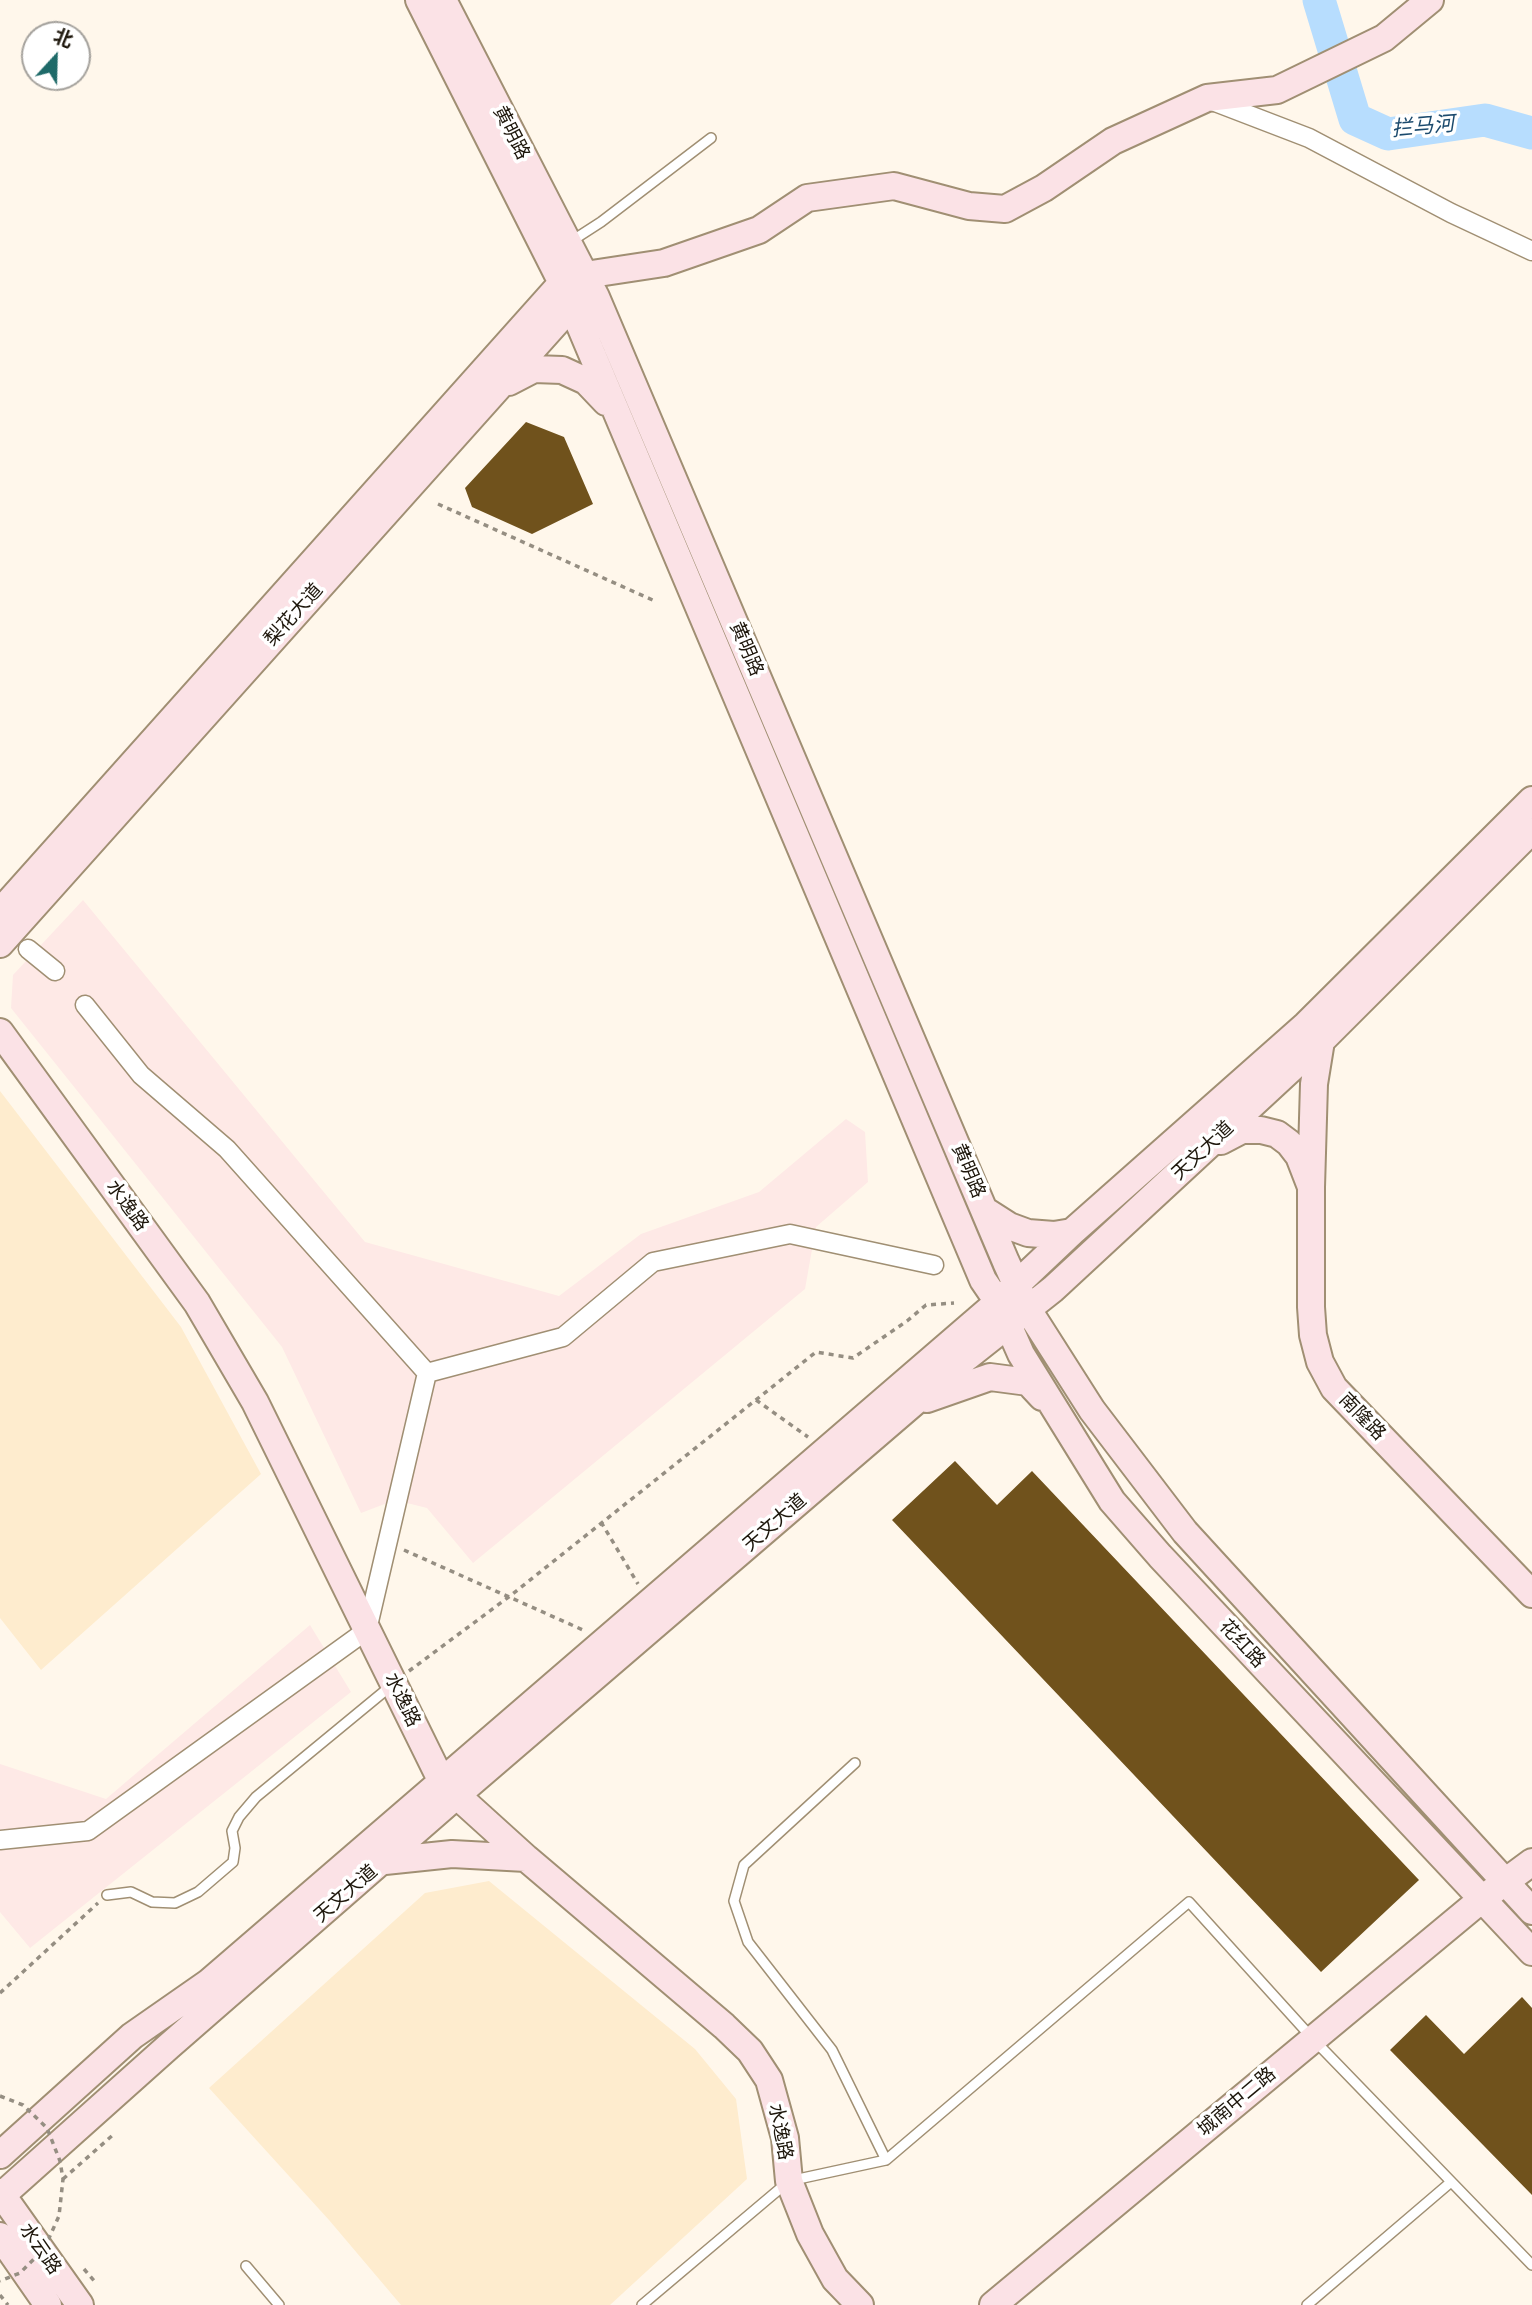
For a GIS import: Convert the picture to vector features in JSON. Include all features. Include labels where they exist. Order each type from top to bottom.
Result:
[{"type":"main road","name":"黄明路","points":[[419,0],[578,290],[984,1210],[1012,1304]]},
{"type":"main road","name":"黄明路","points":[[443,0],[568,243],[578,290],[618,416],[983,1280],[1012,1304]]},
{"type":"main road","points":[[578,290],[759,230],[807,198],[894,186],[969,206],[1005,209],[1044,188],[1113,141],[1207,99],[1277,90],[1384,38],[1430,0]]},
{"type":"main road","name":"梨花大道","points":[[0,944],[498,388],[578,290]]},
{"type":"main road","name":"梨花大道","points":[[0,912],[578,290]]},
{"type":"main road","points":[[498,388],[534,369],[562,370],[586,380],[618,416]]},
{"type":"main road","name":"天文大道","points":[[0,2155],[132,2036],[208,1983],[450,1789],[915,1403],[1012,1304],[1072,1232],[1307,1025],[1532,800]]},
{"type":"main road","name":"天文大道","points":[[1,2195],[384,1861],[450,1789],[1012,1304],[1053,1289],[1321,1041],[1532,830]]},
{"type":"main road","name":"水逸路","points":[[0,1032],[197,1303],[255,1402],[394,1683],[450,1789],[750,2051],[769,2080],[785,2138],[789,2181],[810,2234],[835,2279],[860,2305]]},
{"type":"main road","name":"南隆路","points":[[1321,1041],[1314,1084],[1311,1187],[1311,1307],[1313,1335],[1320,1362],[1334,1388],[1532,1594]]},
{"type":"main road","points":[[1206,1148],[1242,1130],[1277,1133],[1299,1156],[1311,1187]]},
{"type":"main road","points":[[984,1210],[1009,1226],[1028,1233],[1054,1235],[1072,1232]]},
{"type":"main road","name":"花红路","points":[[1012,1304],[1021,1354],[1112,1501],[1160,1556],[1532,1952]]},
{"type":"main road","name":"花红路","points":[[1012,1304],[1185,1532],[1532,1911]]},
{"type":"main road","points":[[915,1403],[990,1377],[1028,1382],[1055,1410]]},
{"type":"main road","points":[[1160,1556],[1141,1527],[1138,1520],[1140,1513],[1154,1510],[1185,1532]]},
{"type":"main road","points":[[384,1861],[452,1853],[526,1858]]},
{"type":"main road","name":"城南中二路","points":[[993,2305],[1482,1899],[1532,1862]]},
{"type":"main road","name":"水云路","points":[[1,2195],[80,2305]]},
{"type":"main road","name":"水云路","points":[[0,2236],[48,2305]]},
{"type":"street","points":[[1207,99],[1308,138],[1451,213],[1532,251]]},
{"type":"street","points":[[28,949],[55,971]]},
{"type":"street","points":[[85,1005],[141,1075],[227,1149],[427,1373]]},
{"type":"street","points":[[427,1373],[563,1338],[653,1262],[790,1234],[934,1265]]},
{"type":"street","points":[[0,1840],[88,1831],[368,1630],[427,1373]]},
{"type":"lane","points":[[568,243],[601,222],[711,138]]},
{"type":"lane","points":[[107,1895],[131,1892],[152,1902],[175,1903],[198,1892],[233,1862],[235,1848],[232,1831],[256,1797],[394,1683]]},
{"type":"lane","points":[[855,1763],[744,1865],[734,1901],[748,1942],[832,2050],[886,2160]]},
{"type":"lane","points":[[642,2305],[789,2181],[886,2160],[1189,1902],[1313,2039],[1532,2264]]},
{"type":"lane","points":[[1307,2305],[1451,2182]]},
{"type":"lane","points":[[246,2266],[279,2305]]},
{"type":"path","points":[[438,504],[657,602]]},
{"type":"path","points":[[394,1683],[510,1595],[816,1352],[853,1358],[926,1305],[954,1303]]},
{"type":"path","points":[[756,1400],[809,1437]]},
{"type":"path","points":[[601,1522],[639,1587]]},
{"type":"path","points":[[386,1543],[510,1595],[589,1632]]},
{"type":"path","points":[[0,1993],[107,1895]]},
{"type":"path","points":[[0,2096],[23,2105],[47,2128],[58,2152],[63,2179],[59,2216],[44,2249],[20,2273],[0,2281]]},
{"type":"path","points":[[63,2179],[114,2134]]},
{"type":"path","points":[[0,2295],[8,2305]]},
{"type":"shaded area","points":[[83,900],[365,1242],[559,1296],[641,1234],[759,1192],[846,1119],[865,1132],[868,1182],[816,1227],[805,1289],[473,1563],[427,1508],[395,1500],[361,1513],[282,1347],[11,1008],[13,975]]},
{"type":"shaded area","points":[[0,1091],[181,1327],[261,1474],[41,1670],[0,1618]]},
{"type":"shaded area","points":[[310,1625],[351,1692],[30,1948],[0,1912],[0,1764],[106,1799]]},
{"type":"shaded area","points":[[489,1881],[695,2049],[736,2099],[747,2179],[610,2305],[401,2305],[329,2220],[209,2088],[425,1893]]},
{"type":"building","points":[[526,422],[564,437],[593,504],[532,534],[472,507],[465,488]]},
{"type":"building","points":[[955,1461],[997,1505],[1032,1471],[1419,1880],[1321,1972],[892,1520]]},
{"type":"building","points":[[1522,1997],[1532,2008],[1532,2195],[1390,2050],[1426,2015],[1464,2054]]},
{"type":"waterway","name":"拦马河","points":[[1319,0],[1355,119],[1388,134],[1485,120],[1532,133]]}]
